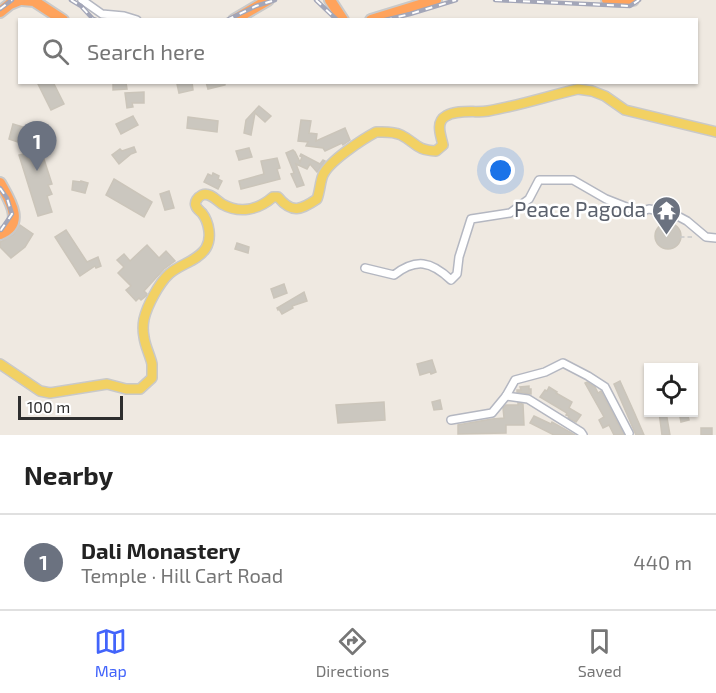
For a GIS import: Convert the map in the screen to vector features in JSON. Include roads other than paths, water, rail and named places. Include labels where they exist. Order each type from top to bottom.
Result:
[{"type":"highway","points":[[0,12],[10,4],[21,0],[34,2],[60,18]]},
{"type":"highway","points":[[237,18],[268,0]]},
{"type":"highway","points":[[330,0],[342,18]]},
{"type":"highway","points":[[378,18],[436,0]]},
{"type":"highway","points":[[607,0],[633,0]]},
{"type":"highway","points":[[0,183],[15,213],[12,225],[6,232],[0,234]]},
{"type":"main road","points":[[0,364],[40,391],[50,393],[107,384],[126,389],[140,389],[152,378],[152,363],[144,336],[144,319],[153,297],[169,274],[208,246],[210,233],[201,211],[195,205],[196,200],[201,195],[210,195],[222,204],[236,209],[252,209],[266,204],[273,197],[278,197],[283,204],[298,209],[317,199],[323,173],[334,161],[376,132],[399,134],[416,146],[427,151],[436,151],[443,145],[439,129],[446,116],[486,111],[578,89],[605,96],[625,110],[716,132]]},
{"type":"street","points":[[82,0],[102,14],[131,18]]},
{"type":"street","points":[[365,268],[394,275],[413,263],[427,264],[441,270],[451,280],[457,274],[459,257],[471,219],[510,213],[529,199],[539,180],[573,180],[606,199],[639,212],[649,209],[672,213],[687,221],[706,237],[716,238]]},
{"type":"street","points":[[451,420],[492,413],[515,380],[545,372],[563,363],[605,387],[629,433]]},
{"type":"street","points":[[506,396],[528,399],[583,435]]},
{"type":"railway","points":[[0,9],[12,0]]},
{"type":"railway","points":[[71,0],[81,6],[92,18]]},
{"type":"railway","points":[[231,18],[275,0]]},
{"type":"railway","points":[[316,0],[335,18]]},
{"type":"railway","points":[[393,18],[456,0]]},
{"type":"railway","points":[[495,0],[630,6],[639,0]]},
{"type":"railway","points":[[0,188],[7,198],[12,214],[0,230]]},
{"type":"place","name":"Dali Monastery","points":[[37,171]]},
{"type":"place","name":"Peace Pagoda","points":[[667,236]]}]
